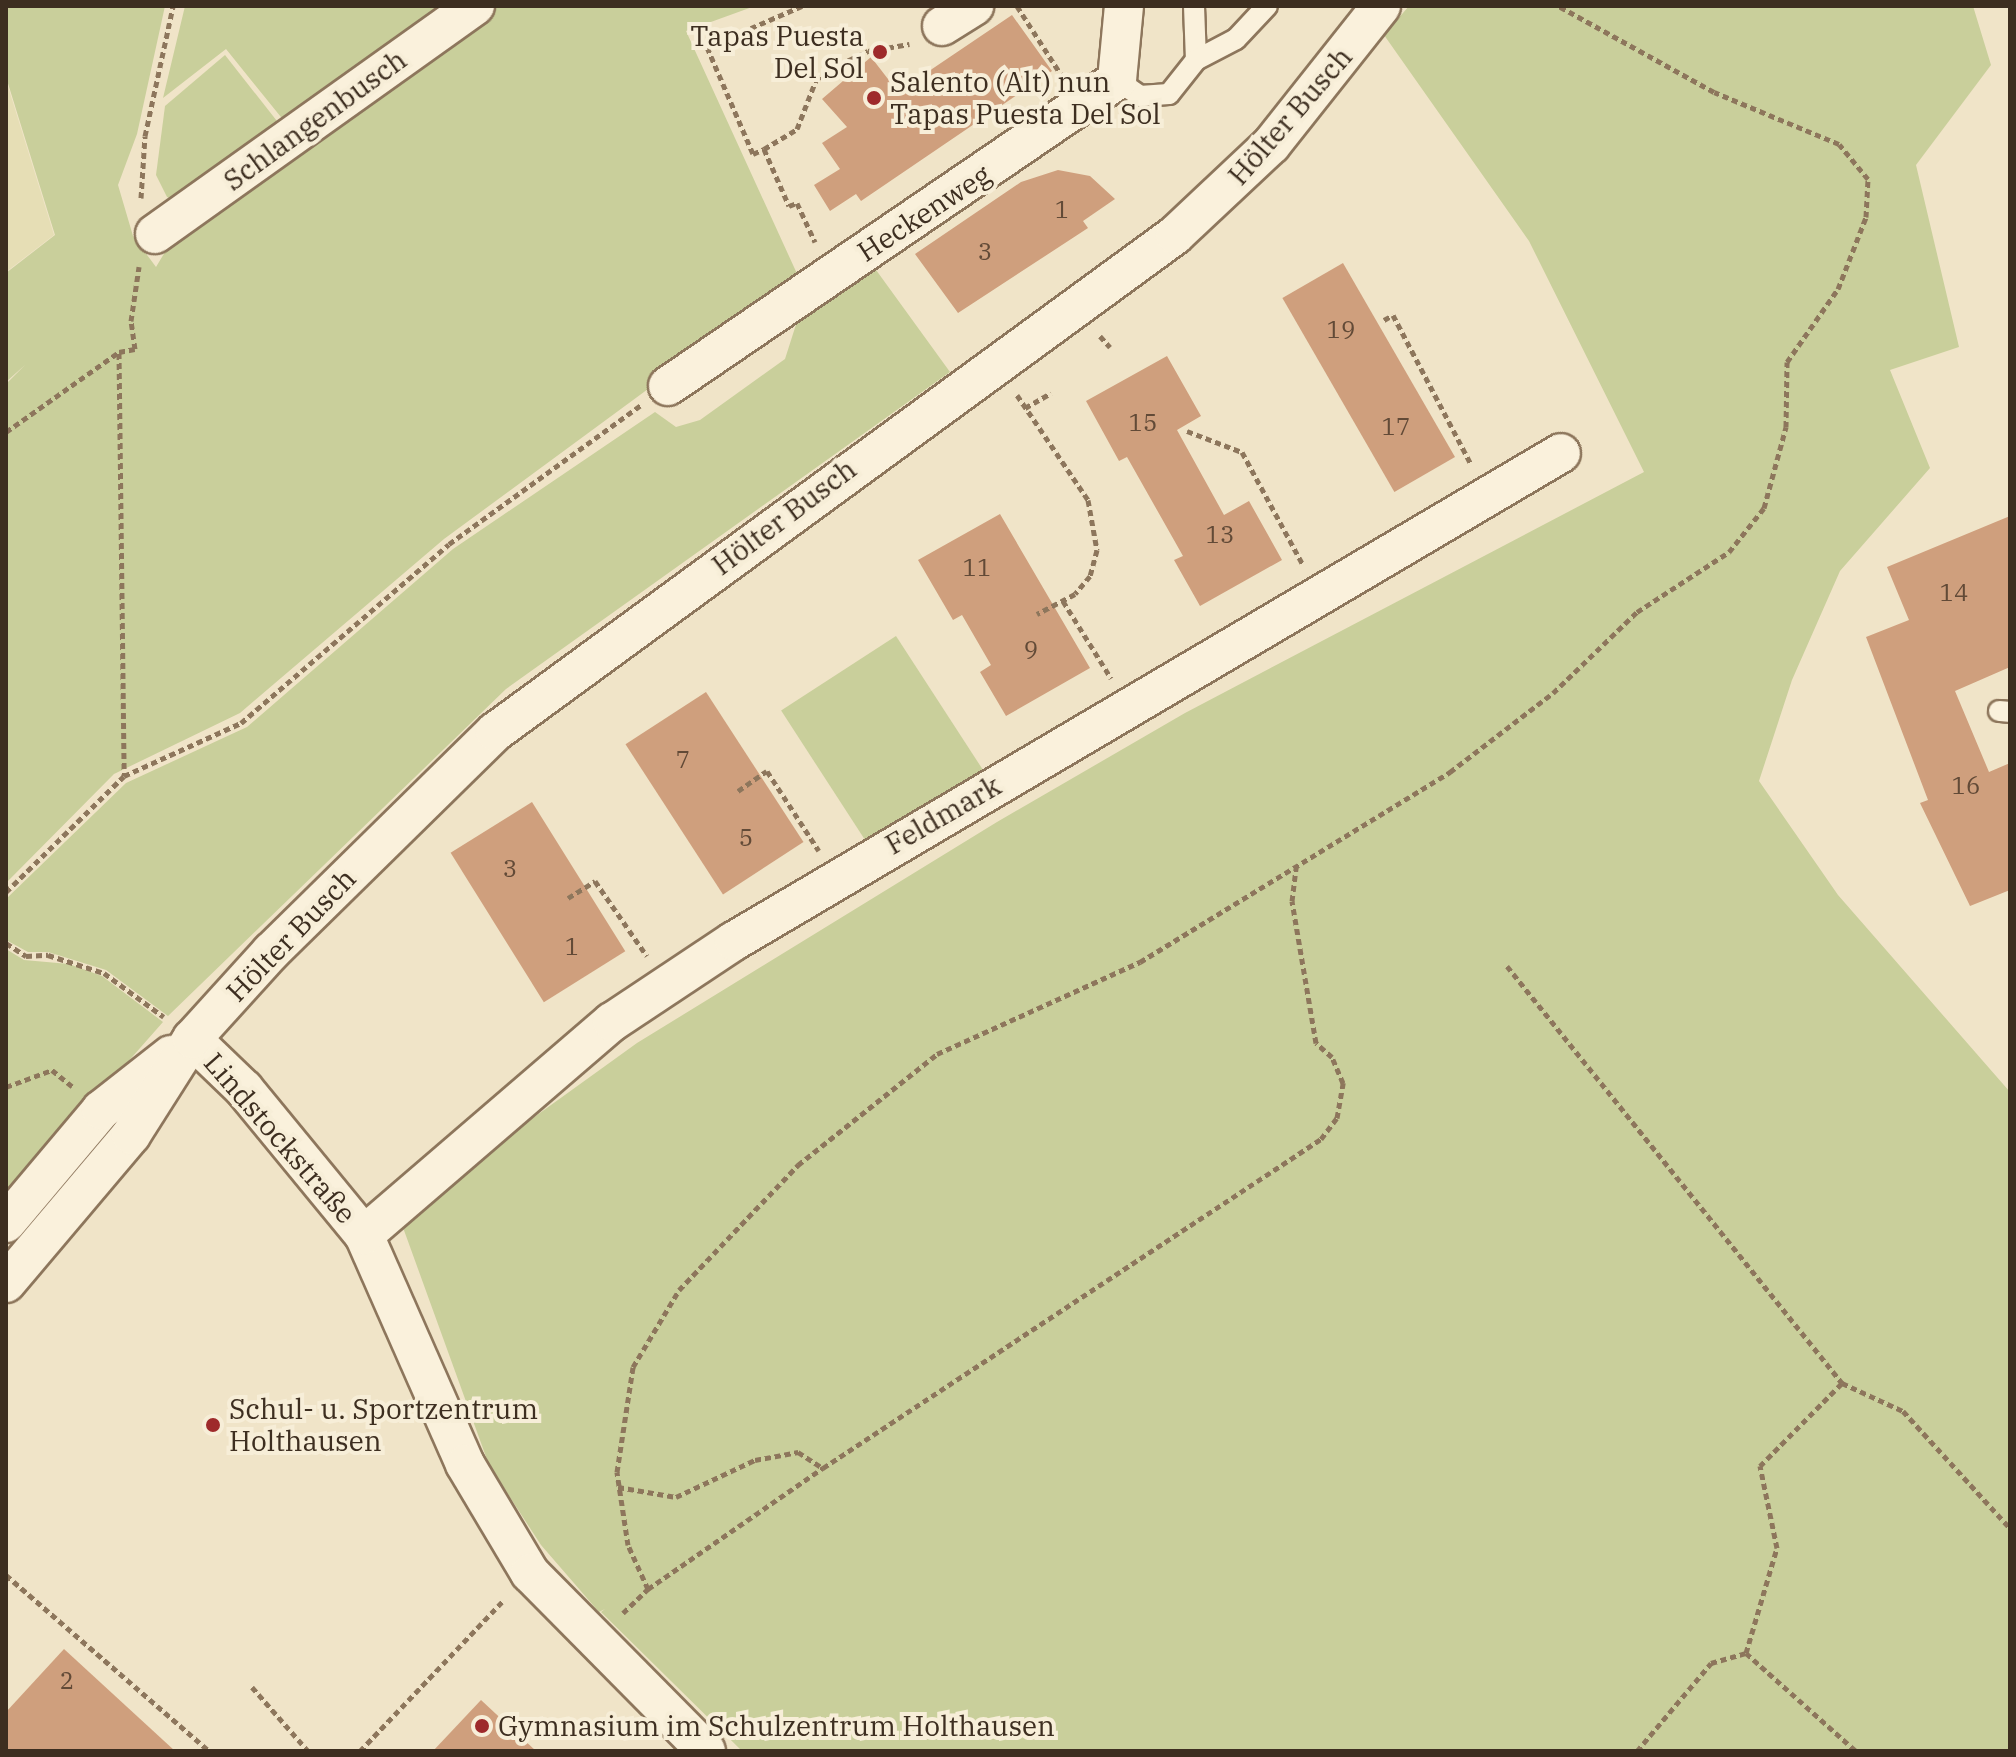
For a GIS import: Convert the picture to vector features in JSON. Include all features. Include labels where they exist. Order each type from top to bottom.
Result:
[{"type":"street","name":"Schlangenbusch","points":[[155,234],[475,6]]},
{"type":"street","points":[[942,26],[974,6]]},
{"type":"street","points":[[1117,80],[1124,6]]},
{"type":"street","name":"Hölter Busch","points":[[6,1223],[101,1110],[192,1039],[271,952],[495,732],[1225,192],[1381,6]]},
{"type":"street","name":"Heckenweg","points":[[668,386],[1117,80]]},
{"type":"street","name":"Feldmark","points":[[364,1235],[612,1022],[667,985],[837,878],[1561,453]]},
{"type":"street","name":"Hölter Busch","points":[[6,1283],[131,1135],[192,1039]]},
{"type":"street","name":"Lindstockstraße","points":[[192,1039],[244,1089],[364,1235],[465,1464],[530,1573],[592,1640],[706,1751]]},
{"type":"lane","points":[[1194,6],[1196,60]]},
{"type":"lane","points":[[1117,80],[1140,96],[1159,96],[1177,89],[1196,60],[1236,39],[1267,6]]},
{"type":"path","points":[[6,432],[119,352],[135,349],[134,278],[155,234],[143,221],[145,136],[173,6]]},
{"type":"path","points":[[802,6],[707,47],[753,154],[797,129],[816,80],[830,69],[868,51],[908,45],[942,26]]},
{"type":"path","points":[[1017,6],[1057,69]]},
{"type":"path","points":[[648,1589],[628,1545],[618,1487],[620,1421],[633,1367],[679,1290],[798,1165],[937,1054],[1090,989],[1450,772],[1553,693],[1637,612],[1729,552],[1764,508],[1786,427],[1787,362],[1838,289],[1866,217],[1868,179],[1839,144],[1714,92],[1559,6]]},
{"type":"path","points":[[764,149],[831,275]]},
{"type":"path","points":[[1384,320],[1393,315],[1488,496]]},
{"type":"path","points":[[119,352],[124,776]]},
{"type":"path","points":[[6,892],[124,776],[241,723],[449,544],[668,386]]},
{"type":"path","points":[[1037,614],[1063,601],[1090,576],[1097,550],[1088,500],[1025,408],[1051,393]]},
{"type":"path","points":[[1187,431],[1242,452],[1320,595]]},
{"type":"path","points":[[1063,601],[1128,707]]},
{"type":"path","points":[[738,791],[767,771],[837,878]]},
{"type":"path","points":[[592,1640],[648,1589],[823,1468],[1321,1139],[1337,1118],[1343,1083],[1332,1057],[1316,1043],[1292,901],[1296,865]]},
{"type":"path","points":[[568,898],[595,881],[667,985]]},
{"type":"path","points":[[6,943],[26,956],[48,955],[104,973],[192,1039]]},
{"type":"path","points":[[1507,966],[1842,1383],[1903,1411],[2010,1528]]},
{"type":"path","points":[[6,1087],[52,1070],[101,1110]]},
{"type":"path","points":[[1746,1653],[1777,1548],[1760,1466],[1842,1383]]},
{"type":"path","points":[[618,1487],[676,1497],[755,1460],[798,1452],[823,1468]]},
{"type":"path","points":[[360,1751],[530,1573]]},
{"type":"path","points":[[6,1575],[209,1751]]},
{"type":"path","points":[[1637,1751],[1711,1663],[1746,1653]]},
{"type":"path","points":[[1746,1653],[1856,1751]]},
{"type":"path","points":[[252,1687],[308,1751]]},
{"type":"shaded area","points":[[6,80],[54,235],[6,272]]},
{"type":"green space","points":[[6,6],[165,6],[137,134],[118,185],[133,236],[156,267],[165,252],[254,178],[495,6],[755,6],[686,31],[799,278],[444,539],[240,713],[114,774],[6,883],[6,384],[25,365],[6,382],[6,273],[55,235],[6,77]]},
{"type":"green space","points":[[185,6],[464,6],[289,127],[226,49],[163,98]]},
{"type":"green space","points":[[1409,6],[1973,6],[1991,65],[1916,165],[1959,347],[1890,370],[1930,468],[1840,571],[1792,680],[1759,781],[1838,895],[2010,1092],[2010,1751],[742,1751],[601,1612],[605,1609],[599,1612],[541,1545],[489,1465],[401,1222],[451,1177],[637,1043],[997,822],[1185,713],[1644,472],[1529,241],[1384,35]]},
{"type":"green space","points":[[225,55],[284,130],[178,202],[167,197],[156,175],[165,106]]},
{"type":"green space","points":[[871,263],[950,372],[506,689],[168,1016],[106,970],[48,952],[28,952],[6,940],[6,899],[126,783],[247,727],[453,549],[655,412],[676,427],[700,420],[785,359],[800,312]]},
{"type":"green space","points":[[896,636],[985,774],[870,848],[781,711]]},
{"type":"green space","points":[[6,949],[24,960],[69,964],[102,976],[163,1022],[6,1200]]},
{"type":"building","points":[[1012,15],[1052,71],[861,201],[856,194],[830,211],[814,185],[840,169],[822,143],[847,127],[822,99],[871,57],[898,92]]},
{"type":"building","points":[[1058,170],[1090,176],[1115,199],[1083,221],[1088,228],[958,313],[915,254],[1021,182]]},
{"type":"building","points":[[1343,263],[1455,457],[1394,492],[1282,298]]},
{"type":"building","points":[[1167,356],[1201,416],[1177,430],[1224,515],[1249,501],[1282,560],[1200,606],[1174,560],[1183,556],[1127,457],[1119,461],[1086,401]]},
{"type":"building","points":[[1000,514],[1090,668],[1006,716],[980,672],[991,665],[962,615],[953,620],[918,560]]},
{"type":"building","points":[[2010,516],[2010,667],[1955,691],[1989,772],[2010,763],[2010,890],[1970,906],[1920,803],[1928,800],[1866,637],[1909,620],[1887,567]]},
{"type":"building","points":[[706,692],[803,842],[723,894],[625,744]]},
{"type":"building","points":[[532,802],[625,951],[544,1002],[451,853]]},
{"type":"building","points":[[64,1649],[175,1751],[6,1751],[6,1712]]},
{"type":"building","name":"Gymnasium im Schulzentrum Holthausen","points":[[481,1700],[536,1751],[433,1751]]},
{"type":"place","name":"Tapas Puesta Del Sol","points":[[880,52]]},
{"type":"place","name":"Salento (Alt) nun Tapas Puesta Del Sol","points":[[874,98]]},
{"type":"place","name":"Schul- u. Sportzentrum Holthausen","points":[[213,1425]]},
{"type":"place","name":"Gymnasium im Schulzentrum Holthausen","points":[[482,1726]]}]
